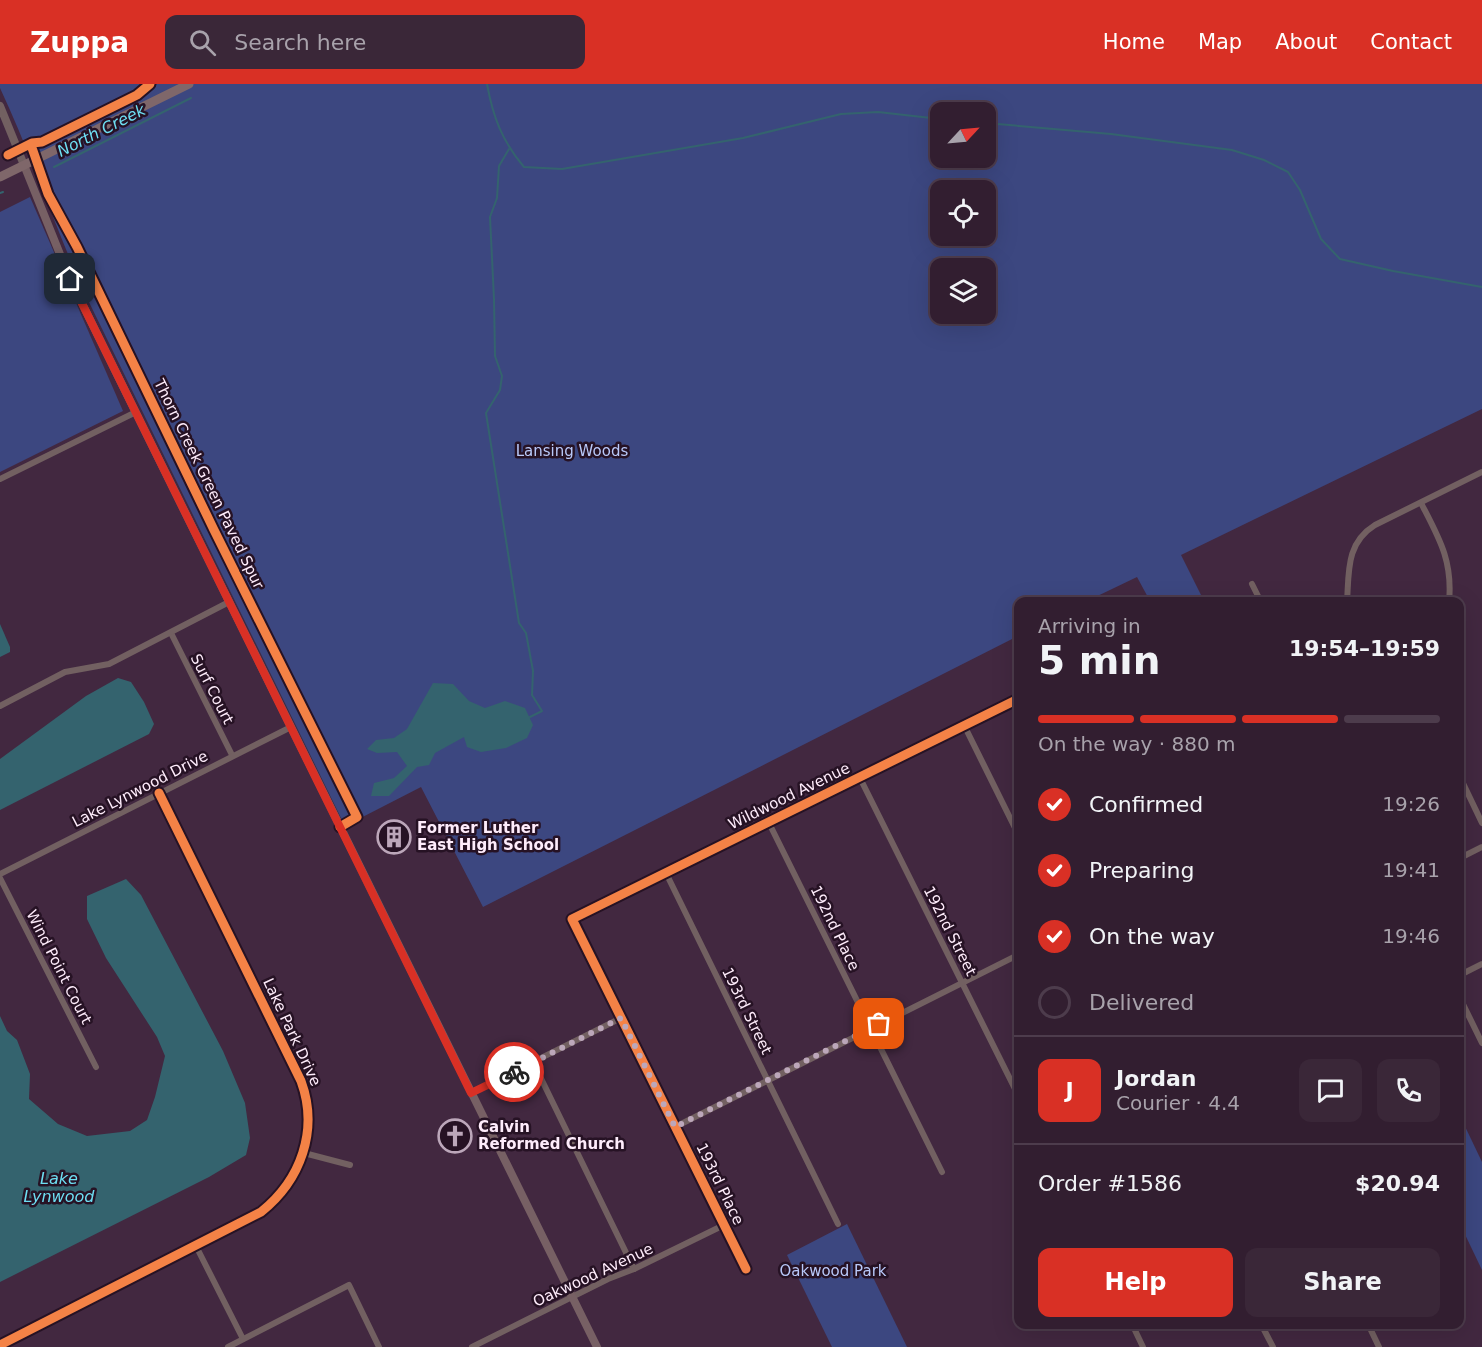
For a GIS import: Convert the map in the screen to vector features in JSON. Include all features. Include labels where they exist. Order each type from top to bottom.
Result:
[{"type":"main road","points":[[0,177],[189,84]]},
{"type":"main road","points":[[24,165],[70,279],[597,1347]]},
{"type":"street","points":[[0,106],[24,165]]},
{"type":"street","points":[[0,479],[136,412]]},
{"type":"street","points":[[1347,597],[1350,560],[1357,543],[1368,530],[1482,472]]},
{"type":"street","points":[[1421,503],[1445,552],[1450,577],[1449,597]]},
{"type":"street","points":[[1252,584],[1258,597]]},
{"type":"street","points":[[0,706],[65,672],[109,664],[229,602]]},
{"type":"street","name":"Surf Court","points":[[171,633],[232,755]]},
{"type":"street","name":"Wildwood Avenue","points":[[572,919],[1014,701]]},
{"type":"street","points":[[964,726],[1014,826]]},
{"type":"street","name":"Lake Lynwood Drive","points":[[0,876],[232,755],[291,727]]},
{"type":"street","name":"192nd Street","points":[[860,777],[1014,1087]]},
{"type":"street","points":[[1464,785],[1482,823]]},
{"type":"street","name":"Lake Park Drive","points":[[0,1345],[252,1218],[272,1203],[293,1177],[304,1153],[309,1120],[306,1094],[301,1081],[159,793]]},
{"type":"street","name":"192nd Place","points":[[769,823],[942,1172]]},
{"type":"street","points":[[1464,856],[1482,847]]},
{"type":"street","name":"193rd Street","points":[[666,873],[838,1224]]},
{"type":"street","name":"Wind Point Court","points":[[0,876],[96,1067]]},
{"type":"street","name":"193rd Place","points":[[572,919],[746,1269]]},
{"type":"street","points":[[675,1127],[1014,957]]},
{"type":"street","points":[[1464,973],[1482,964]]},
{"type":"street","points":[[1464,1006],[1482,1043]]},
{"type":"street","points":[[471,1093],[621,1018]]},
{"type":"street","points":[[533,1062],[634,1269]]},
{"type":"street","points":[[304,1153],[350,1165]]},
{"type":"street","name":"Oakwood Avenue","points":[[472,1347],[608,1279],[634,1269],[724,1225]]},
{"type":"street","points":[[196,1246],[243,1339]]},
{"type":"street","points":[[228,1347],[349,1285],[379,1347]]},
{"type":"street","points":[[1134,1329],[1143,1347]]},
{"type":"street","points":[[1263,1329],[1269,1346]]},
{"type":"street","points":[[1370,1329],[1379,1347]]},
{"type":"green space","name":"Lansing Woods","points":[[0,84],[1482,84],[1482,409],[1181,555],[1202,597],[1148,597],[1137,577],[1095,597],[1014,597],[1014,638],[483,907],[421,787],[345,826],[86,296]]},
{"type":"green space","points":[[30,197],[123,411],[0,472],[0,212]]},
{"type":"green space","points":[[1464,1124],[1482,1162],[1482,1270],[1464,1232]]},
{"type":"green space","name":"Oakwood Park","points":[[847,1224],[907,1347],[832,1347],[787,1255]]},
{"type":"water","points":[[0,624],[10,652],[0,657]]},
{"type":"water","points":[[118,678],[131,682],[144,702],[154,724],[149,734],[0,810],[0,759],[86,696]]},
{"type":"water","points":[[433,683],[453,684],[469,701],[485,708],[505,701],[525,708],[533,725],[527,738],[506,748],[481,752],[467,747],[464,737],[435,753],[429,765],[417,767],[389,796],[371,796],[374,783],[394,778],[407,766],[397,752],[377,753],[367,749],[376,740],[394,738],[407,729]]},
{"type":"water","name":"Lake Lynwood","points":[[126,879],[141,895],[223,1051],[245,1103],[250,1138],[246,1155],[209,1177],[0,1282],[0,1016],[7,1031],[17,1040],[30,1074],[29,1099],[58,1124],[87,1136],[130,1131],[147,1120],[155,1097],[165,1056],[157,1037],[106,958],[87,919],[87,896]]},
{"type":"waterway","points":[[487,84],[500,128],[510,148],[524,167],[562,169],[743,138],[841,114],[878,112],[930,118]]},
{"type":"waterway","name":"North Creek","points":[[54,167],[191,98]]},
{"type":"waterway","points":[[996,124],[1111,134],[1232,150],[1264,160],[1288,172],[1300,190],[1321,239],[1340,259],[1482,287]]},
{"type":"waterway","points":[[509,149],[499,166],[497,198],[490,217],[495,356],[502,376],[500,390],[486,413],[519,623],[526,633],[533,671],[532,695],[542,711],[530,717]]},
{"type":"cycle path","points":[[8,155],[32,143],[42,142],[137,95],[150,84]]},
{"type":"cycle path","name":"Thorn Creek Green Paved Spur","points":[[31,145],[48,194],[77,247],[214,530],[357,817],[340,827]]},
{"type":"cycle path","points":[[746,1269],[572,919],[1014,701]]},
{"type":"cycle path","points":[[0,1345],[261,1212],[287,1185],[303,1153],[308,1118],[301,1081],[159,793]]},
{"type":"way so far","points":[[514,1072],[621,1018],[675,1127],[879,1024]]},
{"type":"place","name":"Former Luther East High School","points":[[394,837]]},
{"type":"place","name":"Calvin Reformed Church","points":[[455,1136]]},
{"type":"route","points":[[70,279],[471,1093],[514,1072]]}]
